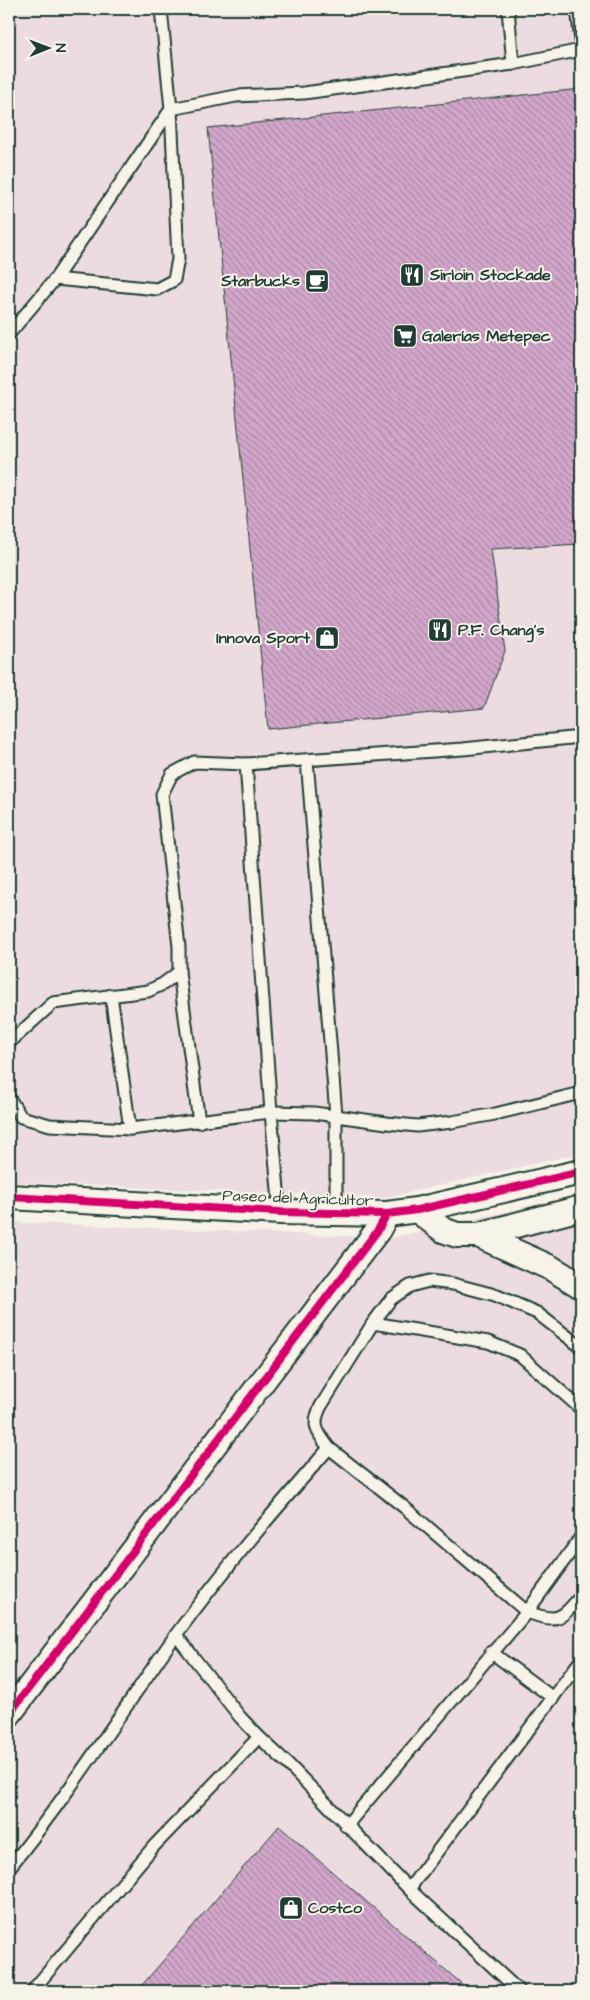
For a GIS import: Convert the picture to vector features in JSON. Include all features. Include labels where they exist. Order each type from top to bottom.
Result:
[{"type":"street","name":"Paseo del Agricultor","points":[[9,1197],[336,1215],[387,1214],[417,1210],[581,1172]]},
{"type":"street","points":[[417,1210],[444,1230],[457,1235],[478,1235],[581,1208]]},
{"type":"street","points":[[9,1714],[378,1230],[387,1214]]},
{"type":"street","points":[[478,1235],[551,1268],[581,1286]]},
{"type":"lane","points":[[55,279],[157,289],[174,280],[178,259],[171,109],[162,9]]},
{"type":"lane","points":[[508,9],[513,64]]},
{"type":"lane","points":[[577,9],[581,41]]},
{"type":"lane","points":[[9,334],[55,279],[171,109],[236,96],[304,93],[513,64],[581,50]]},
{"type":"lane","points":[[199,1122],[179,972],[179,947],[162,794],[172,774],[194,762],[246,764],[463,749],[581,737]]},
{"type":"lane","points":[[307,760],[336,1115],[336,1215]]},
{"type":"lane","points":[[246,764],[280,1212]]},
{"type":"lane","points":[[9,1043],[53,1003],[148,991],[163,984],[179,972]]},
{"type":"lane","points":[[111,995],[130,1129]]},
{"type":"lane","points":[[9,1098],[21,1117],[40,1122],[130,1129],[271,1112],[314,1112],[417,1126],[495,1114],[581,1093]]},
{"type":"lane","points":[[581,1346],[537,1313],[503,1298],[453,1284],[429,1281],[410,1286],[391,1299],[373,1322],[316,1416],[317,1432],[329,1448],[404,1507],[527,1612],[548,1620],[565,1614],[581,1596]]},
{"type":"lane","points":[[373,1322],[488,1342],[520,1355],[581,1409]]},
{"type":"lane","points":[[9,1868],[37,1834],[176,1635],[241,1550],[329,1448]]},
{"type":"lane","points":[[346,1826],[491,1652],[527,1612],[581,1537]]},
{"type":"lane","points":[[176,1635],[240,1717],[259,1737],[287,1763],[409,1890],[519,1991]]},
{"type":"lane","points":[[491,1652],[553,1698]]},
{"type":"lane","points":[[409,1890],[581,1660]]},
{"type":"lane","points":[[32,1991],[154,1846],[259,1737]]},
{"type":"shaded area","points":[[9,9],[581,9],[581,1153],[385,1198],[9,1182]]},
{"type":"shaded area","points":[[581,1194],[581,1991],[9,1991],[9,1222],[391,1238]]},
{"type":"building","name":"Galerías Metepec","points":[[581,89],[581,544],[491,549],[505,651],[484,708],[268,729],[208,128]]},
{"type":"building","name":"Costco","points":[[279,1826],[470,1991],[137,1991]]},
{"type":"cycle path","points":[[9,1197],[280,1212],[387,1214],[417,1210],[581,1172]]},
{"type":"cycle path","points":[[9,1714],[378,1230],[387,1214]]},
{"type":"place","name":"Sirloin Stockade","points":[[412,275]]},
{"type":"place","name":"Starbucks","points":[[317,281]]},
{"type":"place","name":"Galerías Metepec","points":[[405,336]]},
{"type":"place","name":"P.F. Chang's","points":[[440,630]]},
{"type":"place","name":"Innova Sport","points":[[327,638]]},
{"type":"place","name":"Costco","points":[[291,1908]]}]
